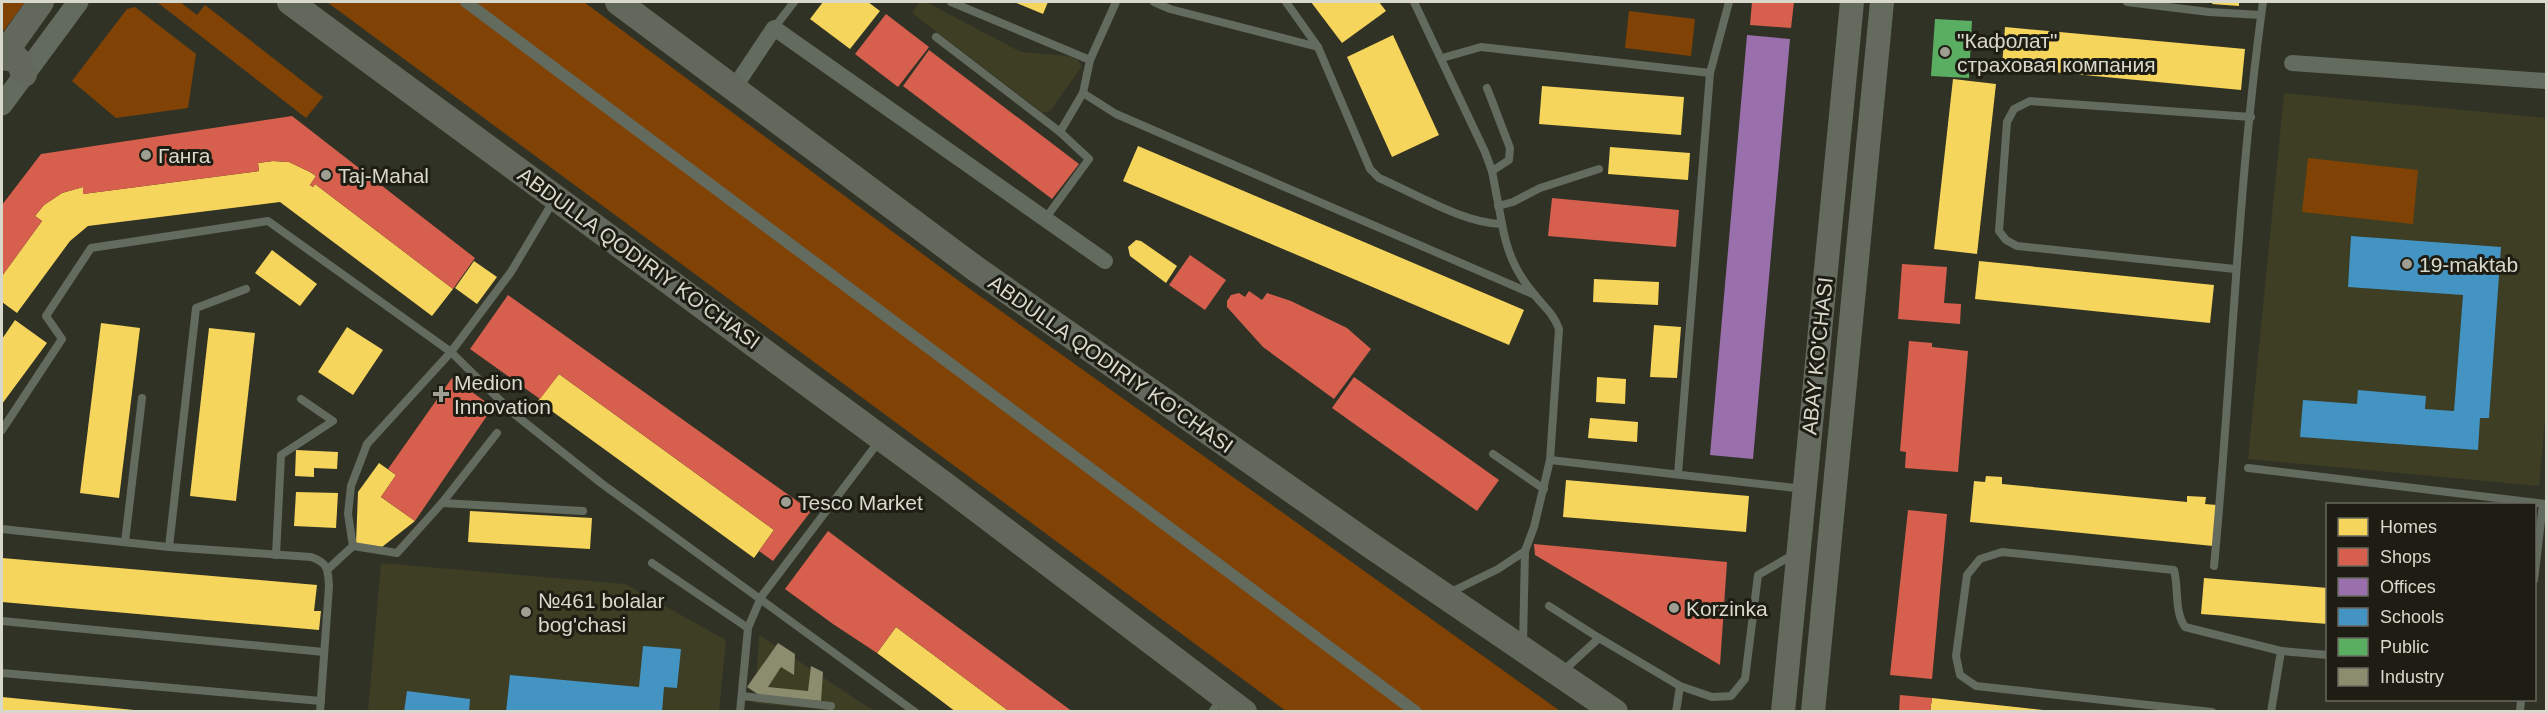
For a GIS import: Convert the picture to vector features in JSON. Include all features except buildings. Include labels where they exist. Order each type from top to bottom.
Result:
[{"type":"main road","points":[[24,74],[17,59],[2,57],[41,2]]},
{"type":"main road","name":"ABDULLA QODIRIY KO'CHASI","points":[[290,2],[881,437],[1218,704],[1244,711]]},
{"type":"main road","name":"ABDULLA QODIRIY KO'CHASI","points":[[618,2],[976,268],[1444,595],[1615,711]]},
{"type":"main road","name":"ABAY KO'CHASI","points":[[1783,711],[1852,2]]},
{"type":"main road","name":"ABAY KO'CHASI","points":[[1813,711],[1882,2]]},
{"type":"street","points":[[2,105],[78,2]]},
{"type":"street","points":[[466,2],[1416,711]]},
{"type":"street","points":[[734,88],[774,28],[1105,261]]},
{"type":"street","points":[[2292,63],[2547,81]]},
{"type":"lane","points":[[774,28],[795,2]]},
{"type":"lane","points":[[951,2],[1090,60]]},
{"type":"lane","points":[[1060,132],[1083,93],[1090,60],[1116,2]]},
{"type":"lane","points":[[1154,2],[1170,9],[1318,47]]},
{"type":"lane","points":[[1286,2],[1318,47],[1370,169],[1379,178],[1468,218],[1485,225],[1502,225]]},
{"type":"lane","points":[[1414,2],[1442,58],[1492,171],[1505,244],[1516,271],[1535,296],[1555,316],[1559,328],[1550,460],[1544,489],[1525,551],[1526,594],[1523,649]]},
{"type":"lane","points":[[1678,474],[1710,73],[1729,2]]},
{"type":"lane","points":[[2127,2],[2209,12],[2261,15]]},
{"type":"lane","points":[[2206,2],[2209,12]]},
{"type":"lane","points":[[2214,566],[2223,474],[2235,269],[2262,2]]},
{"type":"lane","points":[[936,37],[1060,132],[1089,159],[1045,219]]},
{"type":"lane","points":[[1442,58],[1481,47],[1710,73]]},
{"type":"lane","points":[[1487,88],[1510,148],[1509,160],[1492,171]]},
{"type":"lane","points":[[1083,93],[1116,114],[1535,296]]},
{"type":"lane","points":[[2235,269],[2017,246],[2006,240],[1998,231],[2007,122],[2014,109],[2030,101],[2251,117]]},
{"type":"lane","points":[[1498,206],[1513,202],[1540,188],[1599,169]]},
{"type":"lane","points":[[353,546],[348,514],[351,486],[367,444],[451,352],[511,272],[556,197]]},
{"type":"lane","points":[[2,430],[62,339],[46,316],[91,248],[268,221],[451,352],[513,413],[601,483],[915,711]]},
{"type":"lane","points":[[169,547],[196,308],[246,289]]},
{"type":"lane","points":[[125,542],[142,398]]},
{"type":"lane","points":[[276,555],[281,455],[333,421],[301,399]]},
{"type":"lane","points":[[353,546],[397,553],[442,503],[497,433]]},
{"type":"lane","points":[[740,711],[748,628],[760,597],[881,437]]},
{"type":"lane","points":[[1493,454],[1544,489]]},
{"type":"lane","points":[[1550,460],[1804,489]]},
{"type":"lane","points":[[2248,468],[2545,504],[2536,572]]},
{"type":"lane","points":[[442,503],[584,511]]},
{"type":"lane","points":[[2,529],[169,547],[311,557],[323,561],[328,569],[320,711]]},
{"type":"lane","points":[[328,569],[353,546]]},
{"type":"lane","points":[[1444,595],[1498,569],[1525,551]]},
{"type":"lane","points":[[1550,606],[1680,686],[1712,697],[1731,696],[1745,679],[1758,575],[1797,552]]},
{"type":"lane","points":[[2212,711],[1976,686],[1960,675],[1956,656],[1967,575],[1980,560],[2002,552],[2174,570],[2177,581],[2179,618],[2185,627],[2281,651],[2326,655]]},
{"type":"lane","points":[[652,562],[748,628]]},
{"type":"lane","points":[[2,621],[324,652]]},
{"type":"lane","points":[[1560,675],[1599,638]]},
{"type":"lane","points":[[2271,711],[2281,651]]},
{"type":"lane","points":[[2,673],[321,700]]},
{"type":"lane","points":[[1676,711],[1680,686]]},
{"type":"lane","points":[[742,696],[831,706]]},
{"type":"shaded area","points":[[2,2],[25,2],[2,33]]},
{"type":"shaded area","points":[[157,2],[180,2],[197,15],[205,5],[323,97],[306,118]]},
{"type":"shaded area","points":[[327,2],[584,2],[963,284],[1560,711],[1286,711]]},
{"type":"shaded area","points":[[920,2],[926,2],[1021,52],[1068,56],[1078,60],[1082,66],[1051,110],[1043,113],[912,13]]},
{"type":"shaded area","points":[[135,7],[196,54],[188,108],[116,118],[72,81],[127,9]]},
{"type":"shaded area","points":[[1629,11],[1695,19],[1691,56],[1625,48]]},
{"type":"shaded area","name":"19-maktab","points":[[2284,93],[2546,118],[2546,410],[2539,486],[2248,459]]},
{"type":"shaded area","points":[[2308,158],[2418,170],[2413,224],[2302,212]]},
{"type":"shaded area","name":"№461 bolalar bog'chasi","points":[[381,563],[625,584],[726,640],[719,711],[368,712]]},
{"type":"shaded area","points":[[759,635],[874,711],[835,711],[755,703]]},
{"type":"place","name":"\"Кафолат\" страховая компания","points":[[1945,52]]},
{"type":"place","name":"Ганга","points":[[146,155]]},
{"type":"place","name":"Taj-Mahal","points":[[326,175]]},
{"type":"place","name":"19-maktab","points":[[2407,264]]},
{"type":"place","name":"Medion Innovation","points":[[441,394]]},
{"type":"place","name":"Tesco Market","points":[[786,502]]},
{"type":"place","name":"Korzinka","points":[[1674,608]]},
{"type":"place","name":"№461 bolalar bog'chasi","points":[[526,612]]}]
